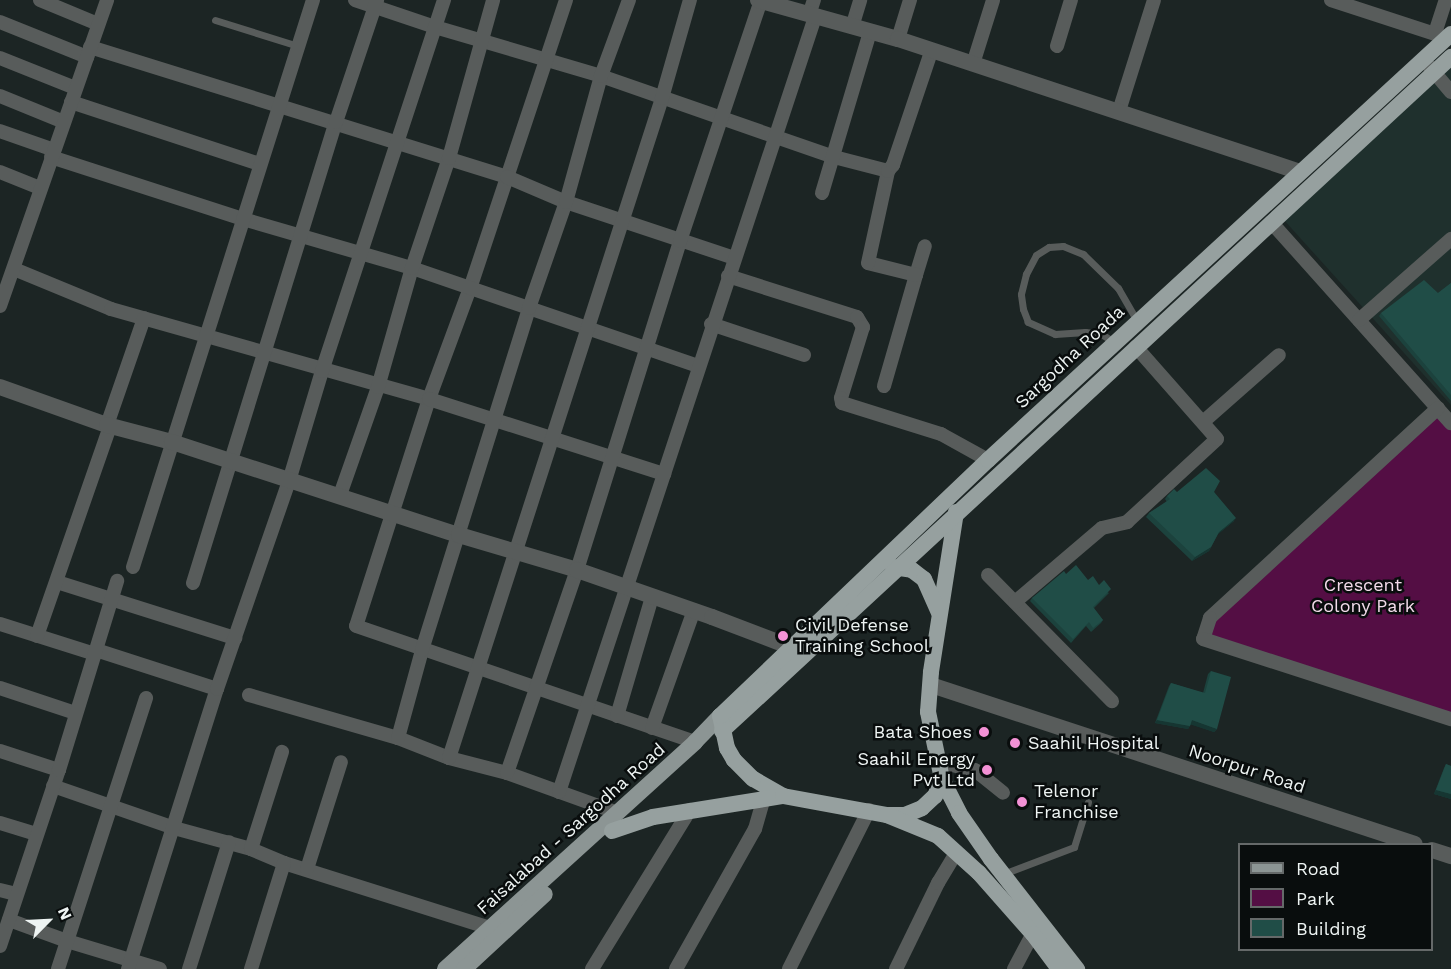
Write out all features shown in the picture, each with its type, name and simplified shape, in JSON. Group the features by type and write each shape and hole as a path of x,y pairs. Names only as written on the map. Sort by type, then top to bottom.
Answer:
{"highway":[{"name":"Sargodha Roada","path":"721,723 900,567 956,512 1271,222 1429,66 1444,35"},
{"name":"Sargodha Roada","path":"721,723 791,647 1114,342 1300,172 1429,66 1451,57"},
{"path":"956,512 939,612 928,712 941,770 959,813 991,859 1077,969"},
{"path":"876,567 900,567 912,570 924,579 939,612"},
{"path":"721,723 734,760 753,779 783,796"},
{"path":"612,831 653,817 783,796 905,815 922,808 935,796 941,770"},
{"path":"887,814 938,836 979,873 1033,934 1059,969"}],"main road":[{"name":"Faisalabad - Sargodha Road","path":"445,969 695,742 721,723"},
{"name":"Faisalabad - Sargodha Road","path":"465,969 612,831 721,723"}],"street":[{"path":"40,0 98,24"},
{"path":"0,306 107,0"},
{"path":"133,567 313,0"},
{"path":"355,0 376,3 435,27 601,76 777,135 834,157 888,171"},
{"path":"129,964 217,689 289,481 322,371 444,0"},
{"path":"340,495 378,387 412,268 449,158 493,0"},
{"path":"566,0 470,288 429,399 356,626 695,742"},
{"path":"398,738 422,650 529,308 566,202 601,76 629,0"},
{"path":"449,758 662,98 690,0"},
{"path":"507,773 577,570 680,241 759,0 813,10 852,27 898,39 931,52 1119,111 1300,172"},
{"path":"852,27 860,0"},
{"path":"898,39 910,0"},
{"path":"973,64 993,0"},
{"path":"1057,46 1071,0"},
{"path":"1119,111 1154,0"},
{"path":"1331,0 1444,35 1446,0"},
{"path":"193,583 336,122 376,3"},
{"path":"559,792 628,590 711,324 777,135 813,10"},
{"path":"0,22 89,52 279,104 449,158 507,177 566,202 734,258"},
{"path":"822,193 870,32"},
{"path":"916,275 868,263 888,171 893,165 931,52"},
{"path":"0,58 73,95 260,164"},
{"path":"1429,66 1451,92"},
{"path":"0,96 64,122"},
{"path":"0,131 53,153 243,219 412,268 647,346 698,366"},
{"path":"0,172 40,188"},
{"path":"1271,222 1451,423"},
{"path":"1359,320 1451,239"},
{"path":"884,386 925,246"},
{"path":"14,269 111,309 265,352 378,387 429,399 664,474"},
{"path":"728,276 857,317 863,327 841,398 842,403 941,434 988,460"},
{"path":"37,636 144,318"},
{"path":"711,324 804,355"},
{"path":"1015,602 1102,528 1126,522 1215,441 1216,436 1142,342"},
{"path":"1203,422 1279,355"},
{"path":"0,387 108,425 172,442 459,535 577,570 628,590 694,610 791,647"},
{"path":"1438,408 1209,618 1203,639 1451,719"},
{"path":"988,575 1113,702"},
{"path":"0,946 35,834 59,770 117,581"},
{"path":"57,582 235,638"},
{"path":"617,716 652,597"},
{"path":"652,728 694,610"},
{"path":"1,626 217,689"},
{"name":"Noorpur Road","path":"931,686 1412,843"},
{"path":"0,688 75,713"},
{"path":"249,696 398,738 449,758 507,773 618,813"},
{"path":"58,969 146,698"},
{"path":"0,750 59,770"},
{"path":"251,849 282,752"},
{"path":"307,869 341,762"},
{"path":"941,770 975,770 1003,793"},
{"path":"53,786 174,828 229,842 284,863 490,928"},
{"path":"676,969 755,829 764,798"},
{"path":"592,969 690,810"},
{"path":"789,969 869,810"},
{"path":"0,823 35,834"},
{"path":"189,969 229,842"},
{"path":"1433,851 1451,856"},
{"path":"896,969 938,883 956,853"},
{"path":"252,969 284,863"},
{"path":"0,890 16,894"},
{"path":"9,920 129,964 160,969"},
{"path":"1014,969 1033,934"}],"lane":[{"path":"215,20 298,46"},
{"path":"1114,342 1101,334 1085,332 1055,334 1028,322 1023,309 1022,294 1026,274 1036,255 1049,247 1063,246 1083,254 1118,288 1137,321 1142,342"},
{"path":"1004,874 1074,847 1088,802"}],"shaded area":[{"path":"1451,65 1451,405 1283,219"}],"green space":[{"name":"Crescent Colony Park","path":"1438,408 1451,423 1451,718 1203,639 1210,618"}],"building":[{"path":"1424,280 1438,293 1451,283 1451,395 1381,313"},
{"path":"1206,468 1220,481 1214,492 1236,518 1219,532 1211,547 1195,557 1149,513 1170,499 1167,496 1174,489 1177,492"},
{"path":"1076,565 1088,580 1093,576 1099,585 1104,580 1111,589 1093,607 1103,620 1093,628 1089,622 1073,639 1032,598 1064,571 1066,574"},
{"path":"1211,671 1231,677 1217,729 1192,720 1190,726 1157,720 1171,683 1205,693"},
{"path":"1446,764 1451,766 1451,794 1436,790"}],"place":[{"name":"Civil Defense Training School","path":"783,636"},
{"name":"Bata Shoes","path":"984,732"},
{"name":"Saahil Hospital","path":"1015,743"},
{"name":"Saahil Energy Pvt Ltd","path":"987,770"},
{"name":"Telenor Franchise","path":"1022,802"}]}
